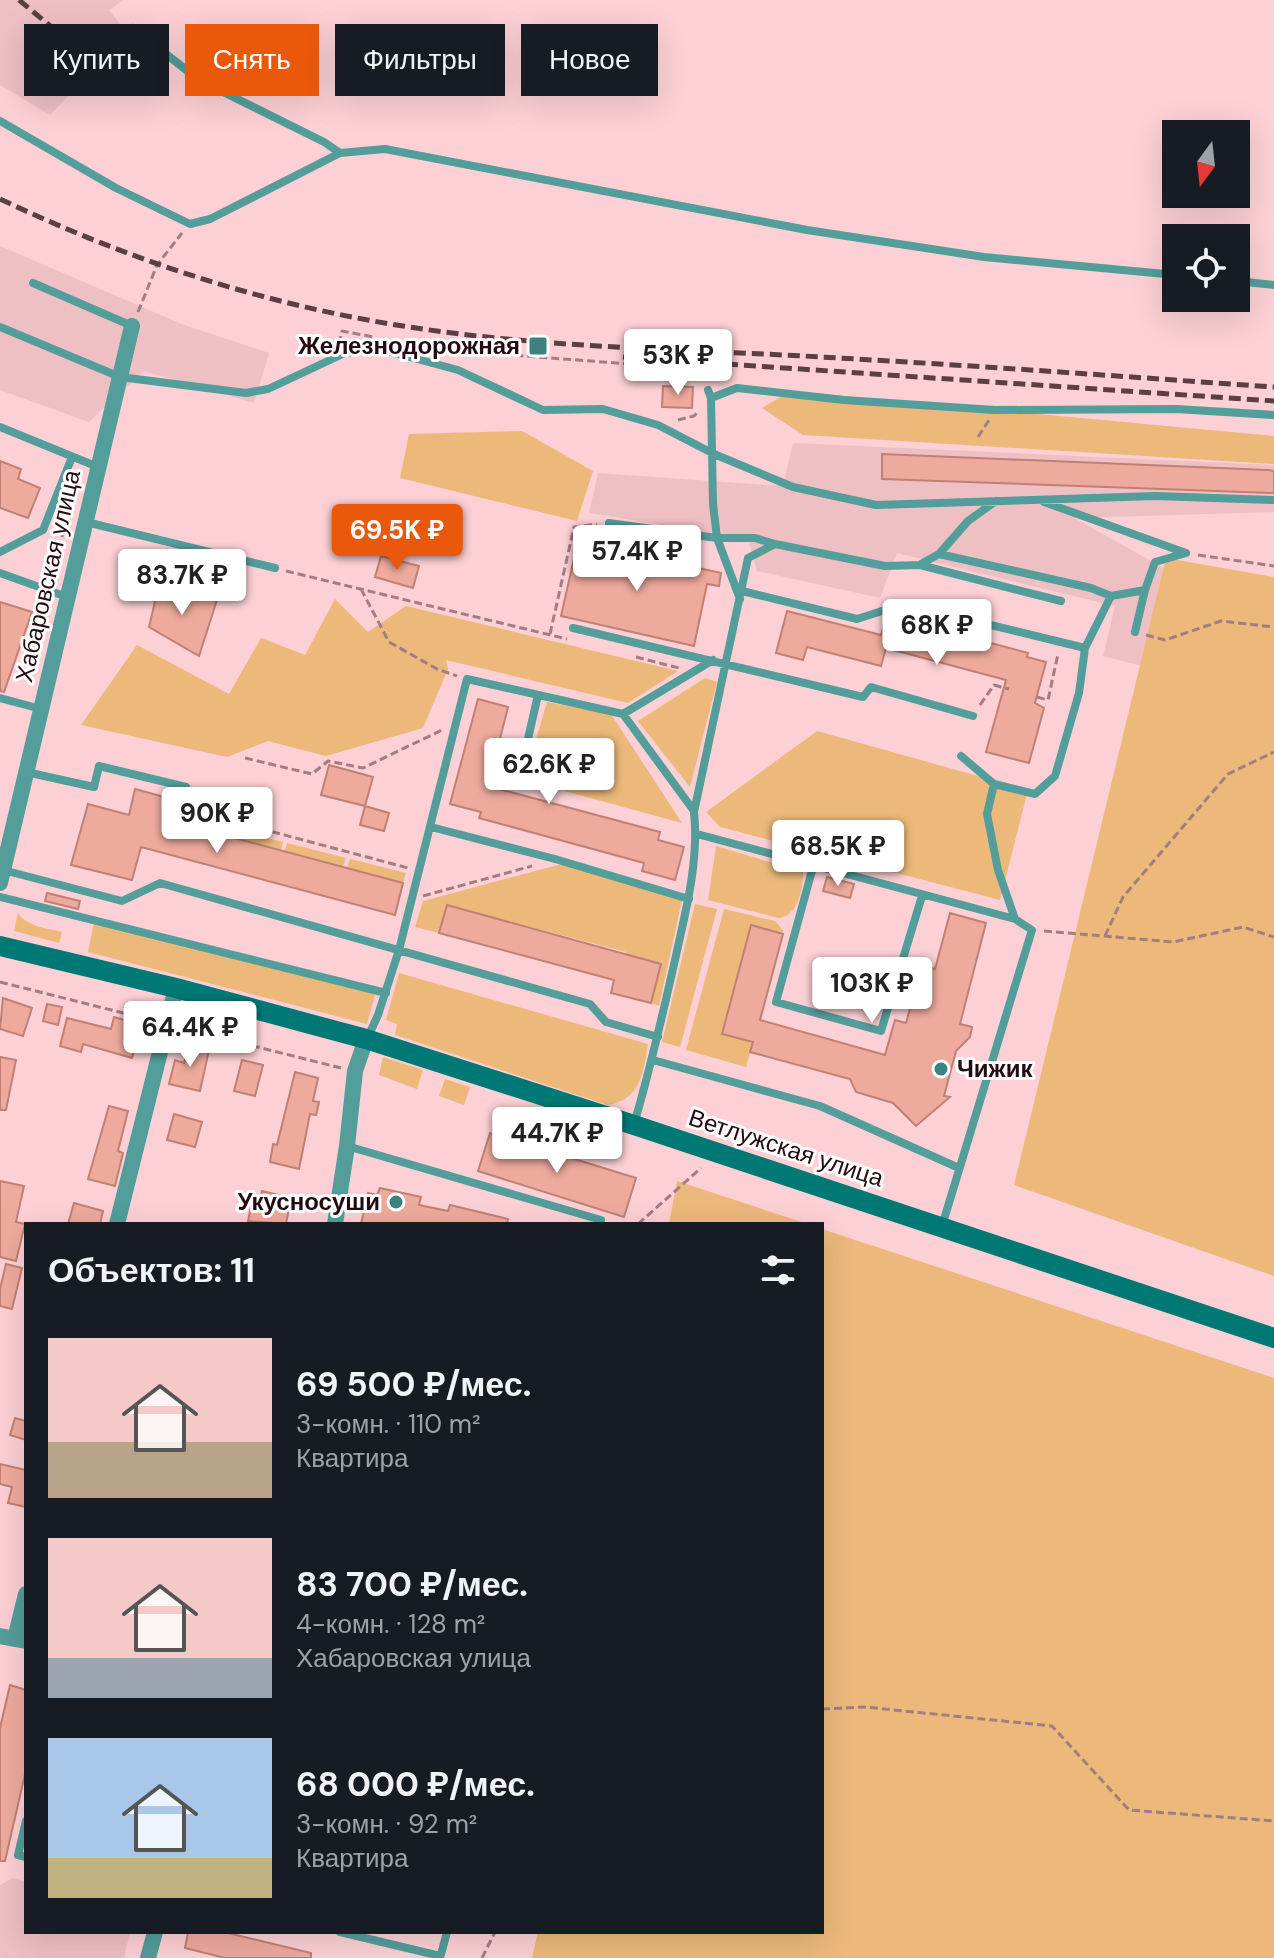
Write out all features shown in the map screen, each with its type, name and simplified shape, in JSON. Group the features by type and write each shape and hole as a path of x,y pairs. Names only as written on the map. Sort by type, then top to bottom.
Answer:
{"main road":[{"name":"Ветлужская улица","path":"0,946 176,988 366,1039 1274,1338"}],"street":[{"name":"Хабаровская улица","path":"2,876 4,844 26,772 132,326"},
{"path":"118,1222 176,988"},
{"path":"335,1222 355,1071 366,1039"},
{"path":"14,1639 24,1602"},
{"path":"148,1958 154,1934"}],"lane":[{"path":"169,56 199,80 324,142 340,153"},
{"path":"0,121 116,188 190,224 210,219 340,153 385,149 821,233 984,257 1162,274"},
{"path":"1250,282 1274,285"},
{"path":"33,283 132,326"},
{"path":"0,327 120,377 246,393 268,389 345,353 380,349 458,370 543,410 603,409 658,425 714,454 793,487 876,505 1155,496 1274,500"},
{"path":"741,596 717,538 709,394 737,388 844,400 995,410 1176,409 1274,415"},
{"path":"0,427 99,468"},
{"path":"0,552 43,530 72,457"},
{"path":"1037,499 1186,553"},
{"path":"920,565 939,554 968,521 997,501"},
{"path":"86,522 275,568"},
{"path":"609,523 717,538 755,538 885,566 920,565 1061,601"},
{"path":"634,1125 653,1060 689,899 697,834 694,812 748,558 775,544"},
{"path":"1135,632 1155,562 1186,553"},
{"path":"939,554 1091,588 1111,596 1145,590"},
{"path":"0,573 68,597"},
{"path":"741,596 857,619 904,604 1085,648"},
{"path":"961,756 994,784 1035,794 1055,776 1079,693 1085,648 1111,596"},
{"path":"573,628 863,697 871,687 973,716"},
{"path":"623,714 713,660"},
{"path":"366,1039 386,993 399,950 467,679 623,714 694,812"},
{"path":"519,778 538,695"},
{"path":"0,698 41,709"},
{"path":"26,772 94,787 99,766 186,787 181,808"},
{"path":"994,784 987,814 998,870 1015,919"},
{"path":"431,827 555,859 689,899"},
{"path":"697,834 1015,919 1032,930 942,1227"},
{"path":"813,867 776,1002 881,1031 922,896"},
{"path":"2,876 122,901 160,883 590,1004 606,1022 658,1037"},
{"path":"0,897 386,993"},
{"path":"653,1060 820,1106 959,1168"},
{"path":"347,1146 600,1222"},
{"path":"24,1830 18,1855 24,1856"},
{"path":"348,1934 440,1957 446,1934"}],"path":[{"path":"132,326 157,265 190,224"},
{"path":"341,337 342,331 383,339"},
{"path":"396,341 511,355 709,370 708,375"},
{"path":"683,373 683,387"},
{"path":"658,425 694,416 709,394"},
{"path":"978,437 995,410"},
{"path":"550,635 574,527 609,523"},
{"path":"62,537 64,528"},
{"path":"1186,553 1274,566"},
{"path":"275,568 580,643"},
{"path":"361,589 389,642 437,669 467,679"},
{"path":"1135,632 1165,640 1221,621 1274,627"},
{"path":"1037,697 1048,700 1061,642"},
{"path":"624,654 684,669"},
{"path":"973,716 994,685 1009,689"},
{"path":"245,758 312,774 328,761 363,768 457,722"},
{"path":"1105,936 1123,897 1228,774 1274,752"},
{"path":"181,808 419,871"},
{"path":"412,899 555,859"},
{"path":"1032,930 1173,942 1243,927 1274,937"},
{"path":"640,1222 701,1168"},
{"path":"824,1709 865,1707 1052,1726 1129,1810 1274,1821"},
{"path":"482,1958 494,1934"}],"shaded area":[{"path":"0,0 124,0 109,10 120,24 24,24 24,96 68,96 50,115 0,85"},
{"path":"0,246 184,325 269,353 254,403 144,371 89,422 0,390"},
{"path":"791,391 1274,436 1274,464 803,435 762,408"},
{"path":"522,431 593,471 577,521 400,478 409,434"},
{"path":"793,443 1274,465 1274,512 1074,518 1180,577 1158,670 1103,656 1115,606 897,553 880,598 757,571 748,539 589,513 598,473 783,486"},
{"path":"1166,558 1274,577 1274,1276 1014,1185"},
{"path":"335,599 368,632 406,606 678,671 628,703 446,660 448,669 423,728 326,756 268,741 227,757 81,725 137,645 229,694 261,638 305,655"},
{"path":"705,678 717,682 690,787 638,721"},
{"path":"547,702 611,714 682,823 524,780"},
{"path":"817,731 1028,790 1000,900 720,827 706,812"},
{"path":"221,827 283,842 281,850 220,834"},
{"path":"287,843 346,858 343,867 285,851"},
{"path":"716,846 803,872 801,893 790,913 779,918 708,900"},
{"path":"350,859 406,873 403,883 347,868"},
{"path":"562,864 682,900 659,1006 651,1003 661,964 626,952 447,905 439,933 415,927 423,901"},
{"path":"695,904 717,909 680,1047 662,1042"},
{"path":"724,909 775,921 783,930 783,934 752,926 753,1042 746,1067 686,1050"},
{"path":"18,913 32,924 62,932 59,943 14,931"},
{"path":"94,923 375,994 367,1024 88,952"},
{"path":"399,973 648,1044 638,1083 627,1097 608,1105 395,1035 397,1024 386,1020"},
{"path":"383,1057 423,1070 417,1089 379,1075"},
{"path":"445,1079 470,1087 464,1105 439,1096"},
{"path":"677,1181 802,1222 669,1222"},
{"path":"824,1230 1274,1378 1274,1958 532,1958 538,1934 824,1934"},
{"path":"13,1878 24,1881 24,1934 130,1934 124,1958 0,1958 0,1885"}],"building":[{"path":"663,386 693,387 692,408 662,407"},
{"path":"882,454 1268,470 1274,471 1274,493 882,479"},
{"path":"0,461 21,469 18,479 40,488 28,518 0,508"},
{"path":"578,541 721,573 719,586 707,584 694,646 561,616"},
{"path":"381,556 419,566 413,588 375,577"},
{"path":"159,584 217,600 199,656 149,627"},
{"path":"0,602 32,612 4,692 0,691"},
{"path":"787,611 881,635 886,617 890,616 1028,653 1027,657 1046,662 1035,703 1044,708 1029,763 986,752 1006,680 886,648 881,666 807,647 803,660 776,653"},
{"path":"478,699 508,707 488,786 660,832 658,840 684,847 675,880 642,871 644,863 479,818 481,812 450,804"},
{"path":"329,765 373,777 365,806 321,795"},
{"path":"135,789 168,798 163,819 403,883 395,915 141,847 132,880 71,865 88,804 129,815"},
{"path":"365,806 389,813 384,831 360,825"},
{"path":"827,877 854,884 850,898 823,891"},
{"path":"47,893 80,901 78,909 45,901"},
{"path":"447,905 661,964 651,1003 611,993 614,980 439,933"},
{"path":"950,913 986,923 960,1024 972,1027 970,1037 956,1051 944,1096 950,1097 916,1126 893,1103 856,1092 850,1079 750,1052 753,1042 722,1034 751,925 783,934 760,1020 885,1055 895,1020 906,1023 922,966 935,969"},
{"path":"3,998 32,1008 23,1036 0,1029"},
{"path":"47,1004 62,1007 58,1025 43,1021"},
{"path":"114,1017 141,1025 132,1058 83,1044 81,1052 60,1046 67,1018 111,1029"},
{"path":"189,1045 209,1050 200,1091 169,1084 175,1060 184,1063"},
{"path":"0,1057 16,1060 6,1110 0,1110"},
{"path":"242,1060 263,1065 255,1096 234,1091"},
{"path":"295,1072 318,1078 313,1101 319,1102 316,1115 310,1114 299,1169 270,1162"},
{"path":"109,1106 128,1111 118,1151 123,1153 115,1186 88,1179"},
{"path":"174,1114 202,1122 195,1147 167,1140"},
{"path":"490,1133 636,1178 624,1217 478,1171"},
{"path":"0,1181 24,1186 16,1222 24,1224 24,1228 16,1261 0,1257"},
{"path":"380,1188 421,1197 419,1205 448,1211 450,1205 508,1219 507,1222 361,1222 368,1193 377,1195"},
{"path":"262,1191 291,1198 286,1222 248,1221 251,1206 258,1208"},
{"path":"74,1203 103,1211 100,1222 69,1222"},
{"path":"6,1264 22,1268 12,1309 0,1306 0,1289"},
{"path":"15,1418 24,1420 24,1439 10,1435"},
{"path":"0,1464 24,1470 24,1507 8,1503 12,1487 0,1484"},
{"path":"10,1685 24,1689 24,1779 5,1861 0,1861 0,1728"},
{"path":"188,1934 232,1934 311,1953 311,1958 225,1958 185,1948"}],"railway":[{"path":"19,0 48,24"},
{"path":"0,199 98,241 197,277 350,317 457,334 566,344 893,361 1274,387"},
{"path":"623,357 682,361"},
{"path":"726,364 1274,401"}],"place":[{"name":"Железнодорожная","path":"538,346"},
{"name":"Чижик","path":"941,1069"},
{"name":"Укусносуши","path":"396,1202"}]}
